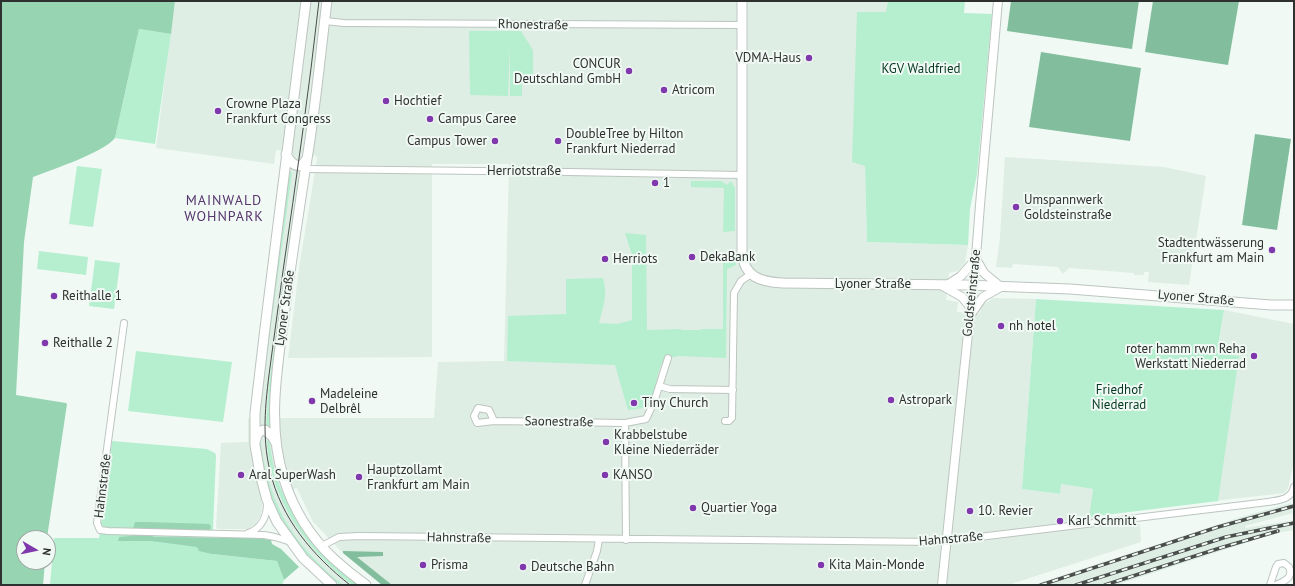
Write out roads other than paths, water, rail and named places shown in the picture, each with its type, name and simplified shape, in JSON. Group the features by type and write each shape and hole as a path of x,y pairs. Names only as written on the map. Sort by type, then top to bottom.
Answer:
{"main road":[{"name":"Lyoner Straße","path":"306,1 255,413 255,445 260,474 267,500 275,518 309,565 332,585"},
{"name":"Lyoner Straße","path":"327,1 306,169 293,249 277,372 274,416 277,446 283,478 294,506 307,528 322,546 334,559 366,585"},
{"path":"742,1 743,261 745,267 751,274"},
{"path":"286,154 290,162 298,166 302,165 307,159"},
{"name":"Lyoner Straße","path":"751,274 762,280 776,282 1070,289 1271,305 1294,305"},
{"name":"Lyoner Straße","path":"1271,305 1294,310"},
{"path":"255,445 258,434 261,430 265,430 272,436 277,446"}],"street":[{"name":"Goldsteinstraße","path":"942,585 970,312 974,286 998,1"},
{"name":"Rhonestraße","path":"325,21 344,23 742,25"},
{"name":"Herriotstraße","path":"306,169 742,175"},
{"path":"976,258 984,273 1002,287 982,297 970,312 962,297 944,285 964,273 976,258"},
{"path":"725,421 729,421 732,418 734,293 741,281 751,274"},
{"name":"Hahnstraße","path":"124,323 97,523 100,530 268,535 291,542"},
{"name":"Saonestraße","path":"494,421 625,423 646,419 654,402 668,358"},
{"path":"658,386 670,390 732,390"},
{"path":"625,423 626,540"},
{"name":"Hahnstraße","path":"322,546 335,538 341,537 938,542 1268,502 1286,498 1293,492 1294,487"},
{"path":"244,534 253,531 262,523 266,513 267,500"},
{"path":"585,585 597,551 599,539"},
{"path":"1270,585 1276,567 1278,564 1284,563 1289,567 1290,574 1287,580 1276,585"}],"tram line":[{"path":"319,1 307,102 267,388 265,429 267,457 270,471 275,488 290,520 311,548 350,585"}],"railway":[{"path":"1041,585 1218,527 1294,506"},
{"path":"1076,585 1226,537 1294,523"},
{"path":"1105,585 1278,531"}],"place":[{"name":"VDMA-Haus","path":"809,58"},
{"name":"CONCUR Deutschland GmbH","path":"629,71"},
{"name":"Atricom","path":"664,90"},
{"name":"Hochtief","path":"386,101"},
{"name":"Crowne Plaza Frankfurt Congress","path":"218,111"},
{"name":"Campus Caree","path":"430,119"},
{"name":"Campus Tower","path":"495,141"},
{"name":"DoubleTree by Hilton Frankfurt Niederrad","path":"558,141"},
{"name":"1","path":"655,183"},
{"name":"Umspannwerk Goldsteinstraße","path":"1016,207"},
{"name":"Stadtentwässerung Frankfurt am Main","path":"1272,250"},
{"name":"DekaBank","path":"692,257"},
{"name":"Herriots","path":"605,259"},
{"name":"Reithalle 1","path":"54,296"},
{"name":"nh hotel","path":"1001,326"},
{"name":"Reithalle 2","path":"45,343"},
{"name":"roter hamm rwn Reha Werkstatt Niederrad","path":"1254,356"},
{"name":"Astropark","path":"891,400"},
{"name":"Madeleine Delbrêl","path":"312,401"},
{"name":"Tiny Church","path":"634,403"},
{"name":"Krabbelstube Kleine Niederräder","path":"606,442"},
{"name":"Aral SuperWash","path":"241,475"},
{"name":"KANSO","path":"605,475"},
{"name":"Hauptzollamt Frankfurt am Main","path":"359,477"},
{"name":"Quartier Yoga","path":"693,508"},
{"name":"10. Revier","path":"970,511"},
{"name":"Karl Schmitt","path":"1060,521"},
{"name":"Prisma","path":"423,565"},
{"name":"Kita Main-Monde","path":"821,565"},
{"name":"Deutsche Bahn","path":"523,567"}],"district":[{"name":"MAINWALD WOHNPARK","path":"224,210"}],"park label":[{"name":"KGV Waldfried","path":"921,69"},
{"name":"Friedhof Niederrad","path":"1119,398"}]}
